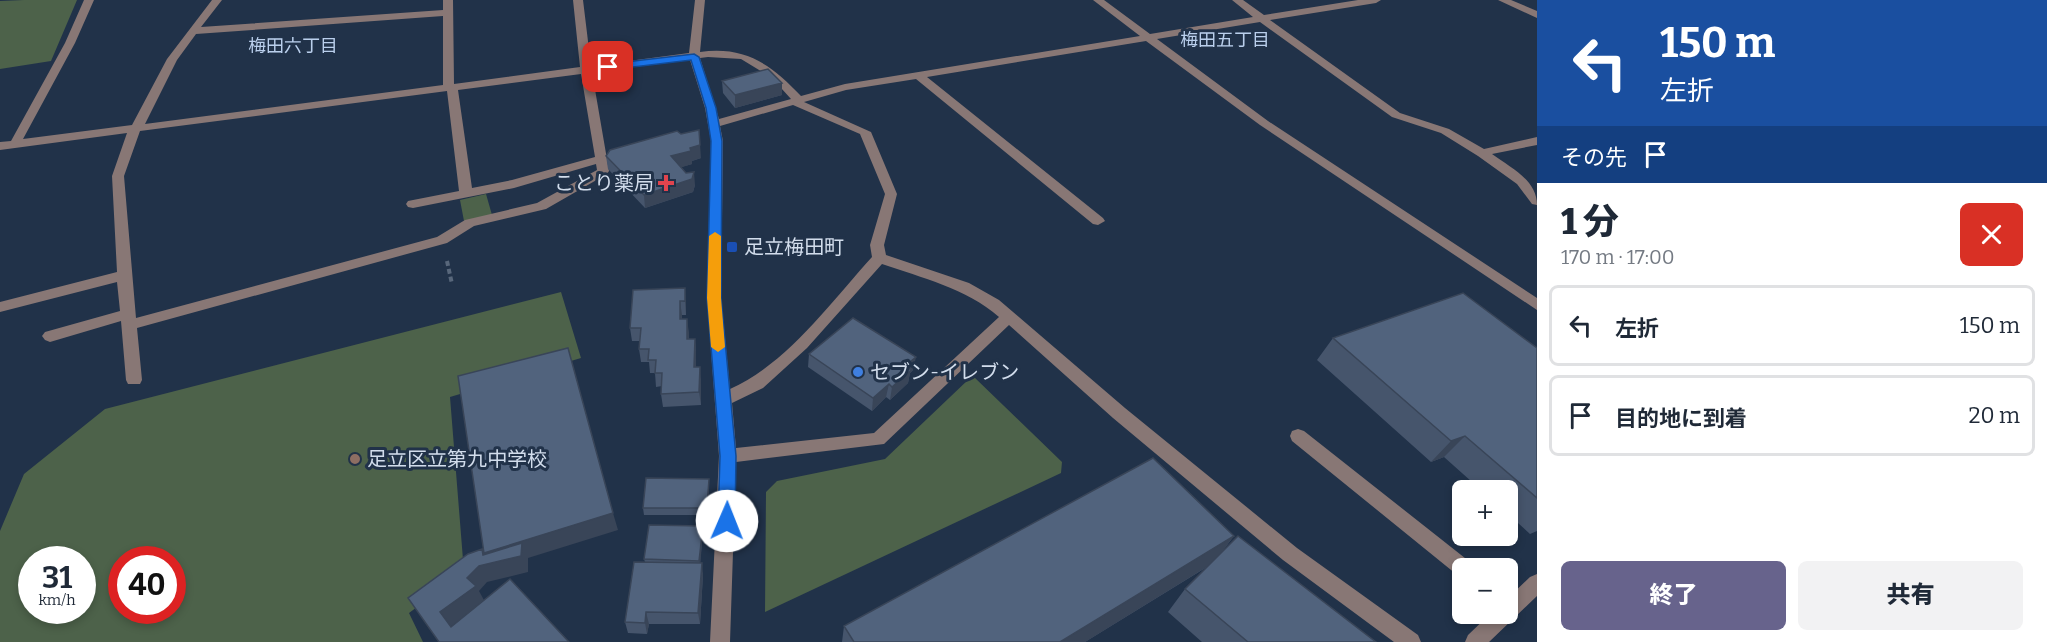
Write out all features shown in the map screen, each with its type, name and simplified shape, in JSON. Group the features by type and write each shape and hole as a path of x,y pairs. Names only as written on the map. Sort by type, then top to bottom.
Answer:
{"street":[{"path":"15,144 70,43 89,0"},
{"path":"134,380 123,275 118,176 131,136 172,59 217,0"},
{"path":"448,0 450,87 456,132 462,149 466,195"},
{"path":"50,336 128,320 442,240 470,223 541,206 603,171 586,70 578,0"},
{"path":"700,0 694,57 715,124 714,298 728,456 720,642"},
{"path":"1098,0 1264,123 1535,302"},
{"path":"1237,0 1396,116 1416,120 1445,131 1482,153 1521,181 1537,201"},
{"path":"715,124 845,87 1376,0"},
{"path":"1503,0 1537,15"},
{"path":"192,31 448,13"},
{"path":"0,146 708,54 744,56 776,76 797,102 865,132 891,194 877,245 879,258"},
{"path":"919,76 1098,221"},
{"path":"1482,153 1537,141"},
{"path":"413,204 466,195 601,159"},
{"path":"879,258 964,287 994,304 1119,413 1290,554 1411,642"},
{"path":"723,400 757,384 802,344 879,258"},
{"path":"0,307 123,275"},
{"path":"728,456 878,439 1009,316"},
{"path":"1298,436 1452,559"},
{"path":"1518,600 1537,583"},
{"path":"1475,642 1493,624"}],"green space":[{"path":"77,0 51,61 0,69 0,1"},
{"path":"486,194 492,215 464,221 460,200"},
{"name":"足立区立第九中学校","path":"561,292 581,358 450,397 464,572 409,613 423,642 0,642 0,531 24,474 105,409"},
{"path":"974,377 1062,462 1061,473 765,612 766,492 777,481 885,459 970,378"}],"building":[{"path":"768,69 782,83 735,95 722,81"},
{"path":"699,130 700,145 690,148 691,151 671,156 686,173 694,172 692,179 644,195 606,156 610,150 677,131 681,134"},
{"path":"685,288 685,301 680,301 680,319 687,319 687,339 695,339 694,367 700,367 699,392 661,394 662,373 655,373 656,360 648,360 649,349 639,349 641,328 630,328 633,290"},
{"path":"1463,293 1537,348 1537,498 1465,436 1451,441 1333,338"},
{"path":"853,318 916,357 905,366 911,370 892,387 889,384 873,398 809,354"},
{"path":"568,348 613,513 484,553 458,376"},
{"path":"1153,458 1234,536 1060,642 854,642 844,626"},
{"path":"646,478 709,479 707,508 643,508"},
{"path":"649,525 703,526 699,561 644,559"},
{"path":"1238,536 1376,642 1248,642 1185,589"},
{"path":"522,543 521,556 479,566 467,578 476,586 440,612 451,627 510,579 569,642 439,642 408,598 468,554 482,549 483,555"},
{"path":"634,562 702,563 698,613 646,612 645,623 625,622"}],"slow traffic":[{"path":"715,236 714,298 718,347"}],"place":[{"name":"ことり薬局","path":"666,183"},
{"name":"足立梅田町","path":"732,247"},
{"name":"セブン-イレブン","path":"858,372"},
{"name":"足立区立第九中学校","path":"355,459"}],"district":[{"name":"梅田五丁目","path":"1225,40"},
{"name":"梅田六丁目","path":"293,46"}],"route":[{"path":"608,67 694,57 711,108 717,141 714,298 728,456 727,521"}]}
